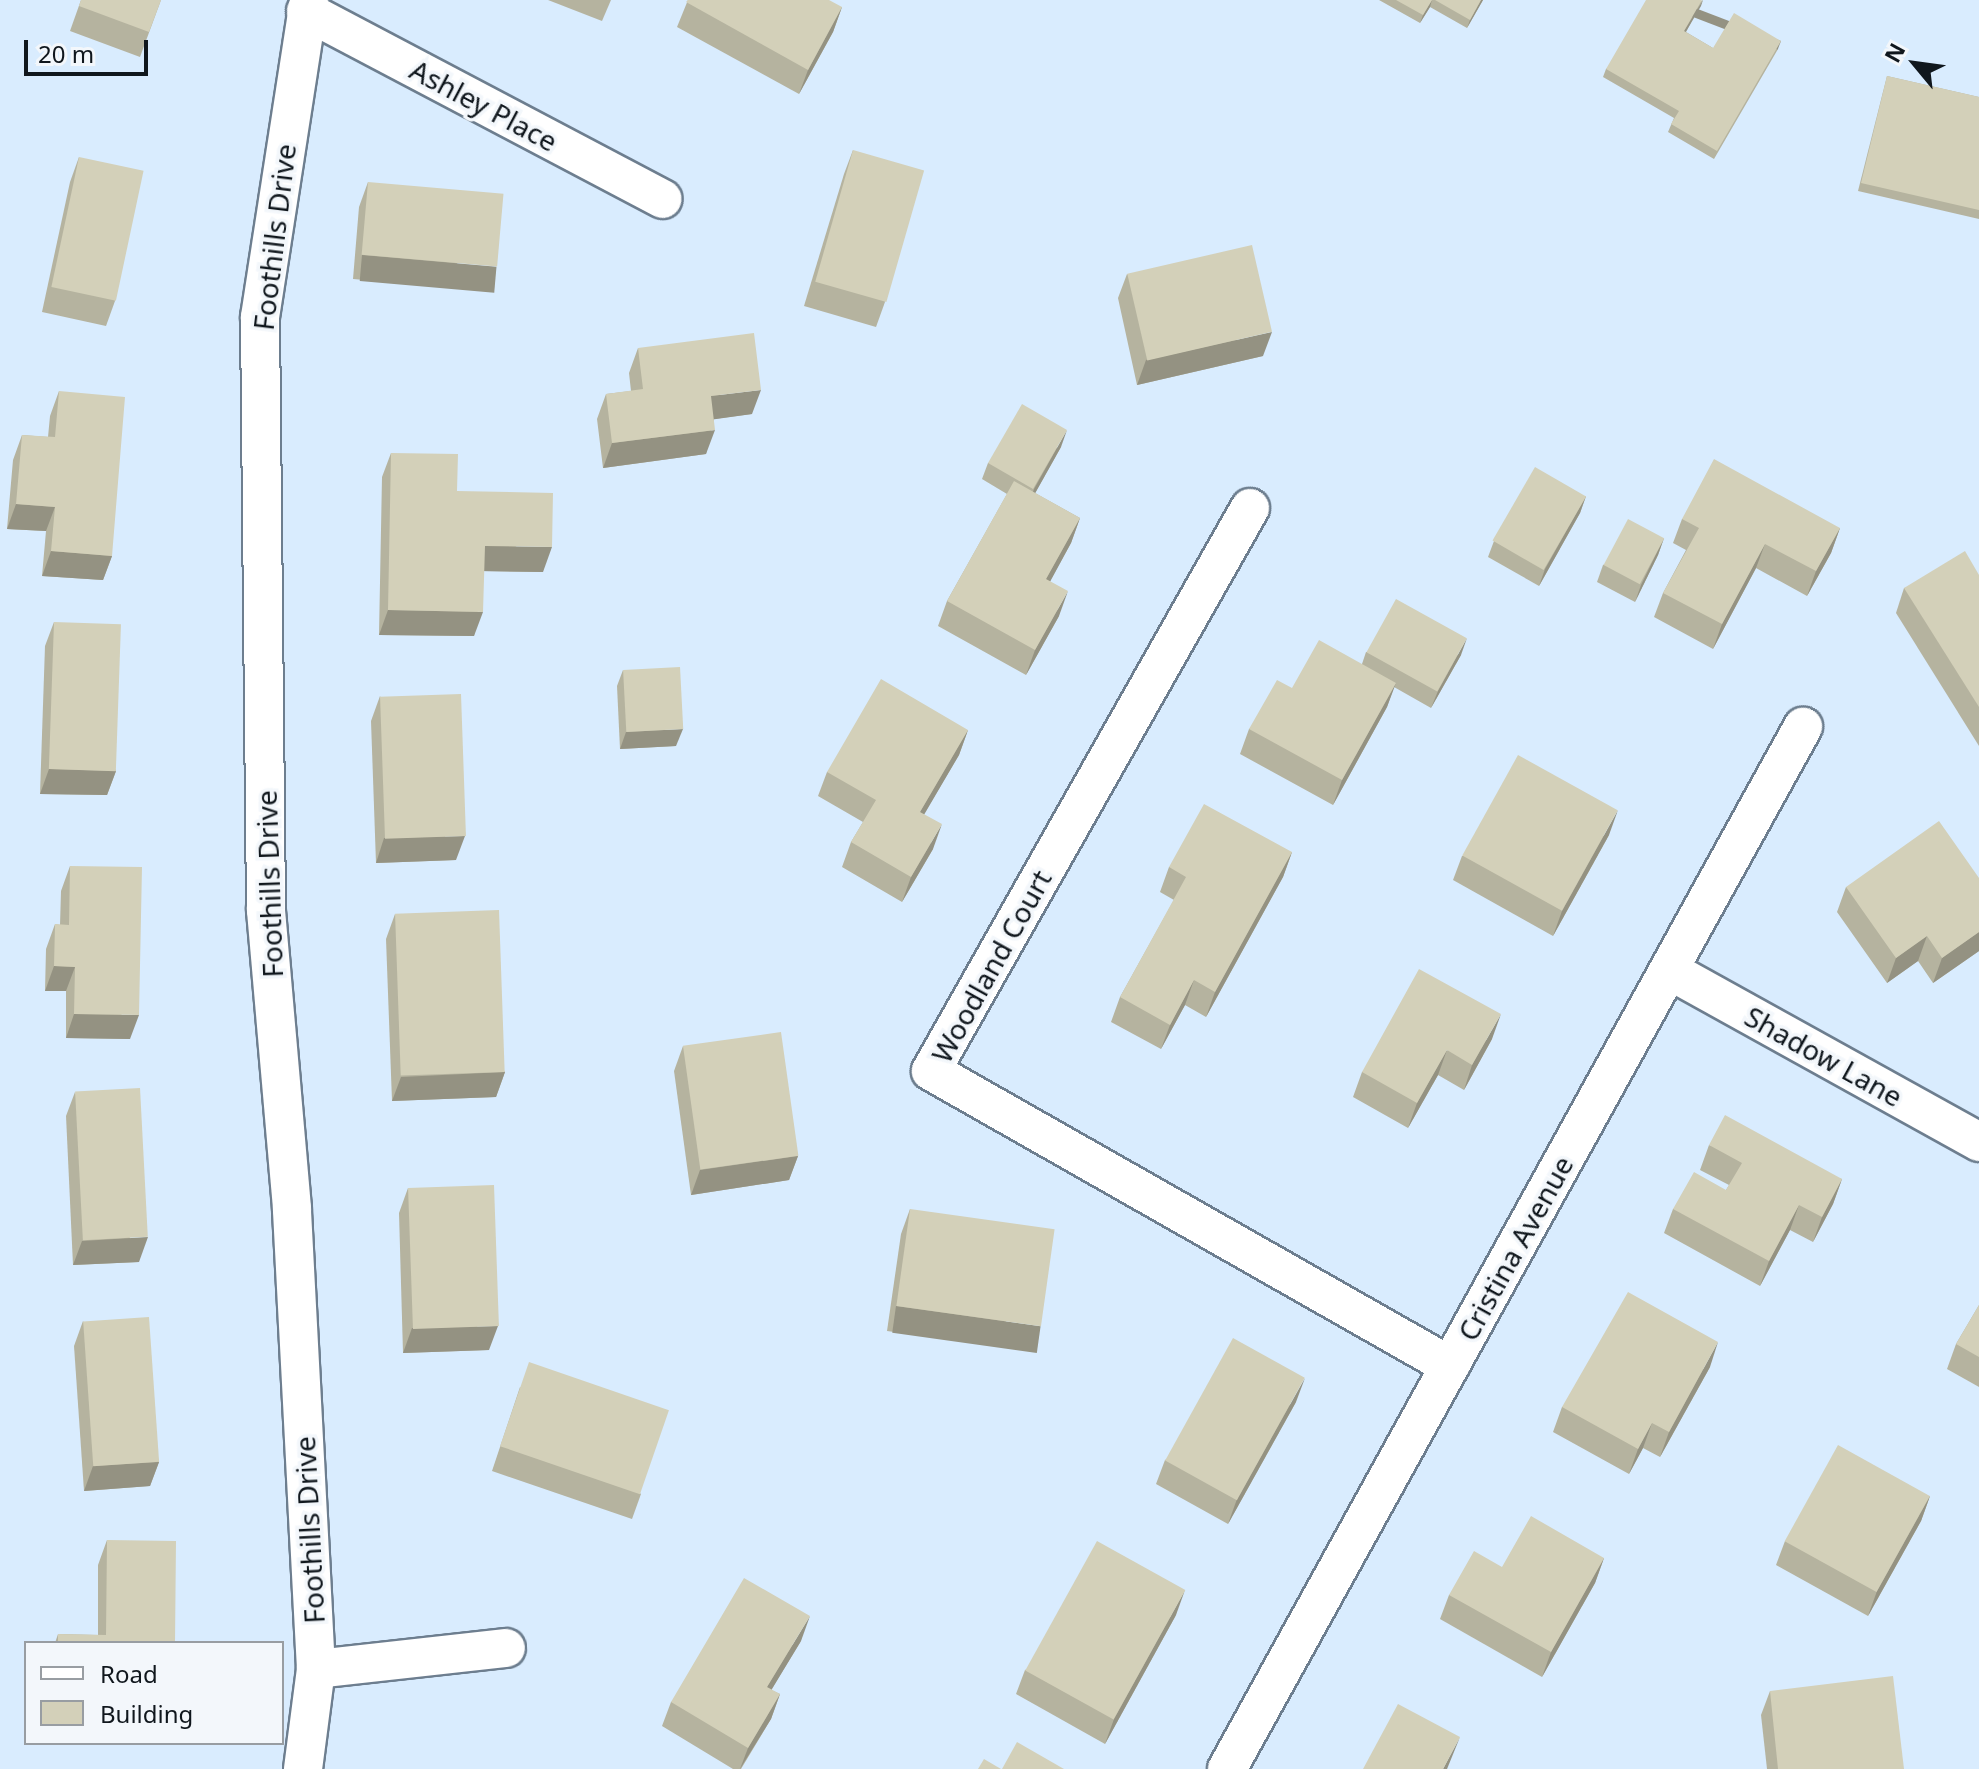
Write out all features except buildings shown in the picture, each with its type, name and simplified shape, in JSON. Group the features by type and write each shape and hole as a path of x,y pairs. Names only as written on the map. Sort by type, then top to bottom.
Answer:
{"street":[{"name":"Ashley Place","path":"308,6 662,199"},
{"name":"Foothills Drive","path":"303,1769 316,1669 292,1208 266,910 260,317 308,6"},
{"name":"Woodland Court","path":"1250,508 931,1071 1450,1366"},
{"name":"Cristina Avenue","path":"1227,1769 1803,727"},
{"name":"Shadow Lane","path":"1669,970 1979,1142"},
{"path":"316,1669 506,1648"}]}
